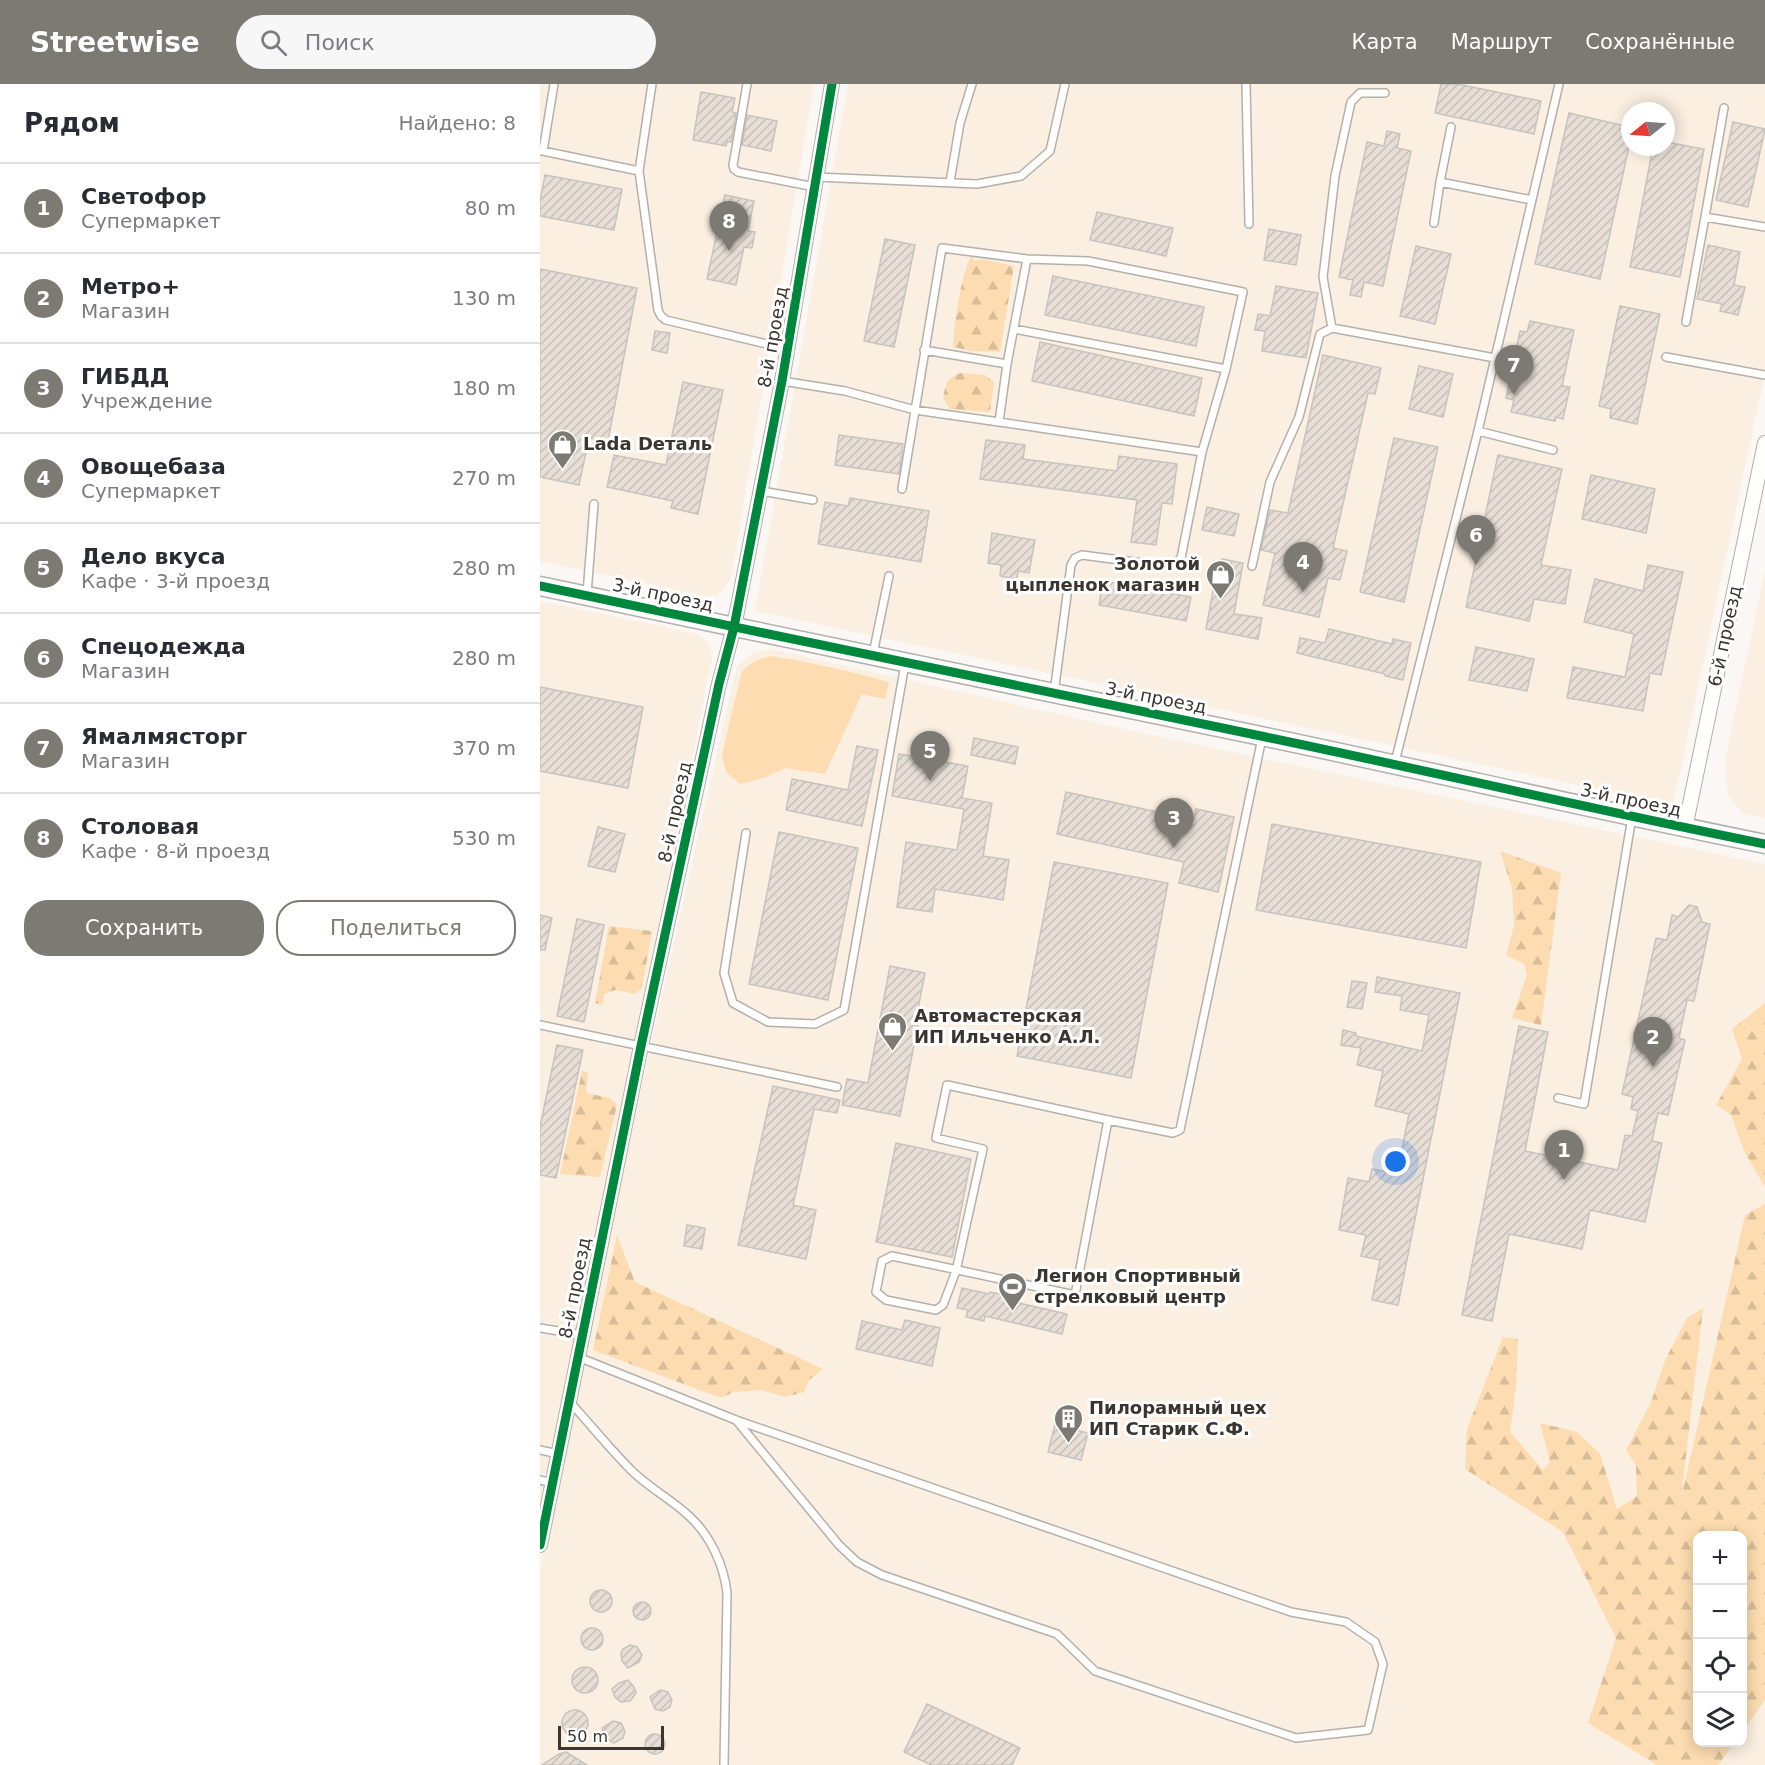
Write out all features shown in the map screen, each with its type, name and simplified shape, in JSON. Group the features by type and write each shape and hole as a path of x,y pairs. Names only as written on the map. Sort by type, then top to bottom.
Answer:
{"street":[{"name":"8-й проезд","path":"540,1545 546,1481 558,1454 641,1046 719,684 734,627 788,349 832,84"},
{"name":"6-й проезд","path":"1685,828 1765,443"},
{"name":"3-й проезд","path":"540,586 905,664 1262,736 1765,844"}],"lane":[{"path":"554,84 541,151 639,171"},
{"path":"652,84 639,171 658,310 661,316 666,321 788,349"},
{"path":"747,84 733,165 738,172 816,182 977,184 1021,176 1050,151 1065,84"},
{"path":"950,183 960,123 972,84"},
{"path":"1246,84 1249,224"},
{"path":"1394,764 1478,431 1559,84"},
{"path":"1332,328 1323,277 1335,176 1351,102 1360,93 1385,93"},
{"path":"1686,322 1724,108"},
{"path":"1434,223 1451,127"},
{"path":"1440,182 1532,200"},
{"path":"1705,217 1765,227"},
{"path":"902,489 942,248 1027,259 1088,261 1243,292 1227,369 1202,452 1181,558 1174,564 1165,566 1082,555 1075,558 1071,565 1054,694"},
{"path":"999,422 1007,364 1027,259"},
{"path":"1252,566 1270,482 1299,417 1320,334 1332,328 1495,358"},
{"path":"1014,329 1227,369"},
{"path":"924,350 1007,364"},
{"path":"1666,357 1765,375"},
{"path":"782,381 845,391 915,410 1202,452"},
{"path":"1478,431 1553,450"},
{"path":"761,491 813,500"},
{"path":"587,596 594,504"},
{"path":"872,657 889,576"},
{"path":"746,832 724,973 733,1003 768,1022 815,1024 844,1010 905,664"},
{"path":"1108,1120 1075,1295 956,1271 892,1256 882,1261 876,1292 886,1300 936,1310 944,1305 956,1271 982,1149 936,1138 947,1085 1108,1120 1173,1132 1180,1130 1262,736"},
{"path":"1558,1098 1584,1104 1632,817"},
{"path":"540,1025 837,1087"},
{"path":"540,1328 582,1335"},
{"path":"578,1357 736,1420 1291,1612 1346,1622 1375,1642 1383,1664 1368,1730 1296,1737 1095,1671 1057,1634 882,1575 857,1562 839,1545 736,1420"},
{"path":"569,1401 631,1470 689,1516 708,1539 726,1577 724,1765"},
{"path":"540,1450 558,1454"}],"shaded area":[{"path":"540,84 814,84 731,579 717,596 705,596 540,561"},
{"path":"848,84 1765,84 1765,373 1673,805 755,611"},
{"path":"1765,570 1765,818 1742,813 1728,795 1725,770 1726,755"},
{"path":"540,601 698,634 708,642 712,657 540,1523"},
{"path":"770,649 1152,735 1765,864 1765,1765 540,1765 540,1568 604,1253 739,664 754,653"}],"green space":[{"path":"971,256 975,261 982,259 1014,266 1000,352 972,351 953,347 961,288"},
{"path":"961,373 985,375 994,382 990,412 950,409 943,398 945,389 950,379"},
{"path":"770,656 830,667 889,682 885,699 862,694 825,774 785,768 764,778 740,784 726,772 722,754 742,671 755,661"},
{"path":"1500,851 1561,873 1541,1025 1512,1018 1527,975 1524,964 1506,955 1514,925 1512,888"},
{"path":"609,926 652,931 642,988 635,994 615,990 604,994 603,1005 595,1003"},
{"path":"1765,1003 1765,1187 1745,1153 1731,1115 1716,1105 1742,1059 1732,1029"},
{"path":"582,1071 588,1072 586,1093 610,1098 617,1105 600,1177 560,1174"},
{"path":"1765,1204 1765,1700 1747,1725 1747,1531 1693,1531 1693,1747 1731,1747 1718,1765 1657,1765 1588,1723 1616,1638 1563,1532 1465,1469 1467,1429 1503,1337 1518,1339 1516,1386 1510,1432 1543,1470 1550,1462 1540,1423 1577,1432 1600,1454 1617,1509 1637,1496 1636,1465 1626,1450 1651,1402 1666,1358 1687,1318 1703,1308 1681,1499 1745,1215"},
{"path":"617,1235 635,1282 823,1369 808,1381 804,1392 785,1397 761,1390 734,1392 721,1398 593,1350"}],"building":[{"path":"1441,84 1457,84 1541,101 1534,134 1435,113"},
{"path":"701,92 735,98 732,112 736,113 731,142 727,142 726,146 693,140"},
{"path":"1569,113 1621,125 1621,156 1627,156 1600,279 1535,264"},
{"path":"747,115 777,121 771,151 742,145"},
{"path":"1733,122 1765,129 1748,207 1716,200"},
{"path":"1387,131 1400,134 1397,148 1411,151 1383,286 1364,282 1361,297 1350,295 1353,280 1339,277 1367,142 1384,146"},
{"path":"1675,144 1704,149 1680,277 1630,267 1651,156 1675,156"},
{"path":"545,175 622,189 614,230 540,216 540,201"},
{"path":"725,195 754,201 748,231 755,232 752,248 744,247 736,285 707,279"},
{"path":"1097,212 1173,228 1166,256 1090,240"},
{"path":"1269,229 1301,235 1296,265 1264,260"},
{"path":"885,239 915,245 894,347 864,341"},
{"path":"1708,245 1740,252 1734,285 1745,287 1738,315 1720,311 1722,304 1697,299"},
{"path":"1416,246 1451,254 1435,324 1400,316"},
{"path":"540,269 637,288 608,441 589,438 579,485 540,477"},
{"path":"1053,276 1204,307 1196,346 1045,315"},
{"path":"1276,286 1318,293 1306,358 1262,351 1265,331 1255,330 1258,314 1270,316"},
{"path":"1620,306 1660,314 1637,424 1610,418 1611,409 1599,406"},
{"path":"1530,321 1574,330 1562,386 1570,387 1563,419 1556,417 1555,421 1511,412 1514,400 1506,398 1520,331 1527,332"},
{"path":"655,331 670,333 667,353 652,350"},
{"path":"1040,342 1202,378 1194,416 1032,381"},
{"path":"1323,355 1381,368 1375,394 1368,393 1333,548 1347,551 1340,580 1328,578 1319,617 1263,605 1275,553 1261,550 1270,510 1288,513"},
{"path":"1419,366 1453,374 1443,417 1409,409"},
{"path":"683,382 723,390 698,514 671,508 673,501 607,487 614,455 666,465"},
{"path":"839,435 903,444 899,474 835,465"},
{"path":"1394,438 1438,447 1404,602 1360,592"},
{"path":"986,440 1025,445 1023,459 1117,471 1119,456 1177,464 1172,504 1162,503 1156,545 1131,542 1137,500 980,479"},
{"path":"1498,455 1562,469 1541,565 1571,570 1565,604 1534,599 1529,621 1466,607"},
{"path":"1591,475 1655,489 1646,533 1582,519"},
{"path":"850,498 929,511 921,562 818,544 825,502 848,506"},
{"path":"1207,507 1239,514 1234,536 1202,530"},
{"path":"992,533 1035,540 1029,573 1018,571 1017,579 1000,576 1001,565 988,563"},
{"name":"Золотой цыпленок магазин","path":"1222,559 1243,563 1234,614 1262,618 1258,639 1206,629 1214,585 1217,585"},
{"path":"1648,565 1683,572 1661,675 1650,673 1643,711 1567,698 1573,667 1625,677 1634,634 1584,622 1595,579 1643,591"},
{"path":"1103,581 1191,597 1186,621 1099,605"},
{"path":"1329,629 1392,644 1393,639 1411,643 1403,680 1297,653 1300,638 1325,643"},
{"path":"1476,647 1534,659 1527,691 1469,680"},
{"path":"540,687 643,707 628,788 540,771"},
{"path":"974,738 1018,747 1015,764 971,755"},
{"path":"857,746 878,750 862,826 786,810 792,779 848,790"},
{"path":"899,754 968,766 962,798 992,803 983,856 1009,860 1003,900 935,889 932,912 897,907 906,842 957,850 964,809 892,796"},
{"path":"1066,792 1194,820 1196,809 1234,817 1218,892 1179,883 1184,862 1057,834"},
{"path":"1272,824 1481,862 1466,948 1256,910"},
{"path":"598,827 625,834 615,872 588,866"},
{"path":"779,832 858,848 828,1000 749,984"},
{"path":"1054,862 1168,883 1131,1078 1017,1056"},
{"path":"1689,905 1697,907 1702,922 1710,924 1694,1001 1687,1000 1679,1038 1685,1040 1668,1115 1658,1113 1652,1141 1662,1143 1645,1222 1590,1210 1582,1249 1509,1234 1492,1321 1462,1315 1519,1026 1548,1032 1525,1151 1618,1170 1625,1135 1632,1136 1638,1111 1631,1109 1633,1097 1622,1094 1656,938 1667,940 1672,915 1678,917"},
{"path":"540,915 552,918 545,950 540,950"},
{"path":"577,919 604,925 584,1022 557,1016"},
{"name":"Автомастерская ИП Ильченко А.Л.","path":"890,966 925,973 915,1024 918,1025 900,1116 842,1105 847,1079 868,1083"},
{"path":"1377,977 1460,993 1398,1305 1372,1300 1380,1260 1361,1256 1366,1235 1339,1230 1348,1178 1369,1182 1372,1169 1397,1174 1409,1114 1375,1106 1383,1071 1357,1065 1361,1048 1341,1045 1343,1030 1356,1033 1356,1036 1422,1051 1429,1015 1400,1010 1402,996 1375,992"},
{"path":"1352,981 1367,983 1362,1009 1347,1007"},
{"path":"557,1045 583,1050 556,1178 540,1175 540,1127"},
{"path":"773,1086 840,1100 837,1113 814,1109 793,1205 816,1210 806,1259 738,1245"},
{"path":"896,1143 971,1159 952,1257 876,1242"},
{"path":"687,1225 705,1228 702,1249 684,1246"},
{"name":"Легион Спортивный стрелковый центр","path":"962,1288 1011,1296 1010,1301 1067,1314 1062,1334 985,1316 984,1321 966,1317 968,1310 957,1308"},
{"path":"905,1320 940,1328 932,1366 856,1349 862,1321 902,1330"},
{"name":"Пилорамный цех ИП Старик С.Ф.","path":"1055,1425 1088,1433 1081,1460 1048,1452"},
{"path":"601,1590 611,1597 612,1601 605,1611 601,1612 591,1605 590,1601 597,1591"},
{"path":"642,1602 648,1605 651,1611 648,1617 642,1620 636,1617 633,1611 636,1605"},
{"path":"592,1628 602,1635 603,1639 596,1649 592,1650 582,1643 581,1639 588,1629"},
{"path":"630,1645 637,1647 642,1655 639,1662 628,1668 622,1661 621,1653"},
{"path":"585,1667 594,1671 598,1680 594,1689 585,1693 576,1689 572,1680 576,1671"},
{"path":"628,1680 636,1693 630,1701 621,1702 615,1697 612,1689"},
{"path":"660,1690 668,1692 672,1700 670,1707 663,1711 655,1709 650,1697"},
{"path":"927,1704 1020,1748 1012,1765 931,1765 904,1752"},
{"path":"575,1710 584,1714 588,1723 584,1732 575,1736 566,1732 562,1723 566,1714"},
{"path":"613,1721 621,1723 625,1731 623,1738 614,1743 605,1737 602,1728"},
{"path":"655,1734 662,1737 665,1744 662,1751 655,1754 648,1751 645,1744 648,1737"},
{"path":"566,1752 587,1765 542,1765 559,1754"}],"cycle path":[{"path":"540,1545 641,1046 719,684 734,627 782,381 832,84"},
{"path":"540,586 1261,736 1765,844"}],"place":[{"name":"Столовая","path":"729,251"},
{"name":"Ямалмясторг","path":"1514,395"},
{"name":"Lada Dеталь","path":"562,470"},
{"name":"Спецодежда","path":"1476,565"},
{"name":"Овощебаза","path":"1303,592"},
{"name":"Золотой цыпленок магазин","path":"1221,600"},
{"name":"Дело вкуса","path":"930,781"},
{"name":"ГИБДД","path":"1174,848"},
{"name":"Автомастерская ИП Ильченко А.Л.","path":"893,1052"},
{"name":"Метро+","path":"1653,1067"},
{"name":"Светофор","path":"1564,1180"},
{"name":"Легион Спортивный стрелковый центр","path":"1013,1312"},
{"name":"Пилорамный цех ИП Старик С.Ф.","path":"1068,1444"}]}
